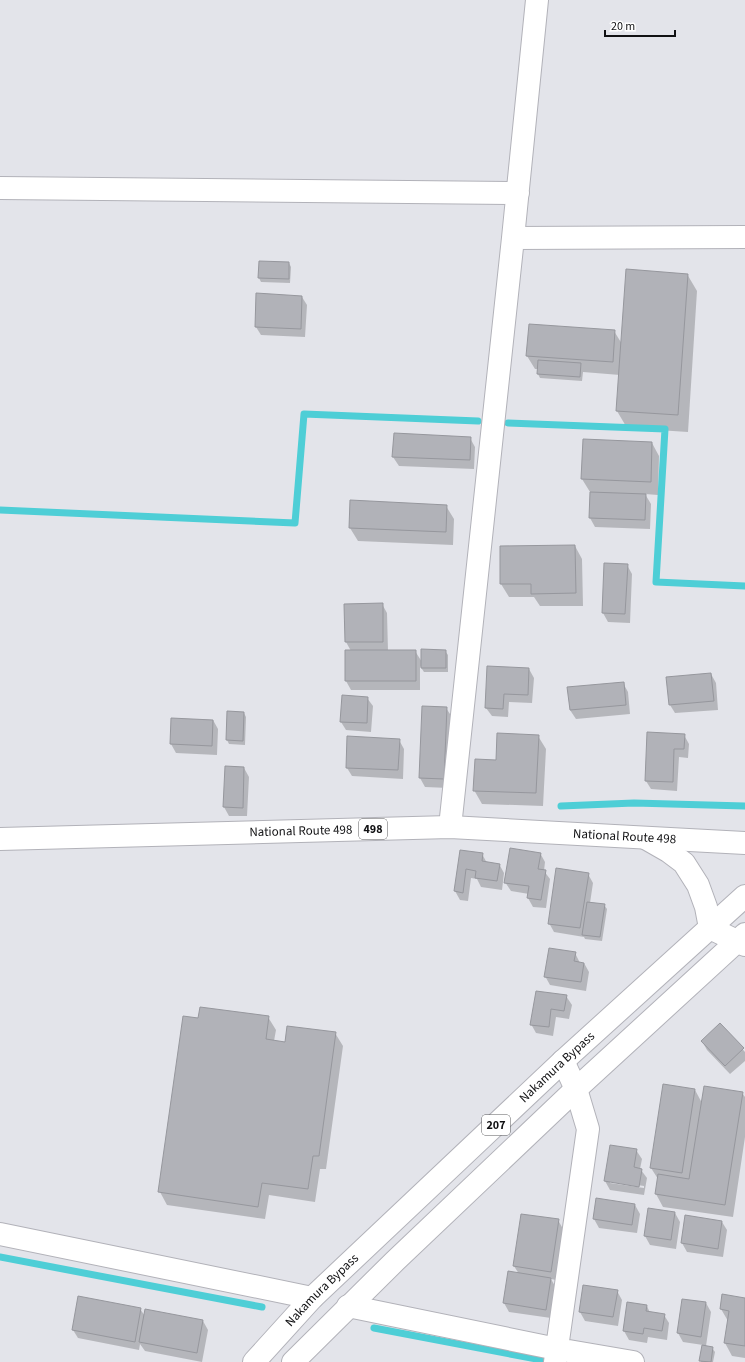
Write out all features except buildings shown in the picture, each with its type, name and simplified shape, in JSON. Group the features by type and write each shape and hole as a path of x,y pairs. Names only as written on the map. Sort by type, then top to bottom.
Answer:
{"main road":[{"path":"450,827 518,193 537,0"},
{"path":"0,188 518,193"},
{"path":"513,238 745,237"},
{"name":"National Route 498","path":"0,839 450,827 745,843"},
{"path":"645,838 668,851 684,863 698,885 706,907 710,928 743,940"},
{"name":"Nakamura Bypass","path":"254,1362 312,1298 563,1061 745,896"},
{"name":"207","path":"293,1362 395,1260 576,1089 743,940"},
{"path":"556,1355 588,1129 576,1089 563,1061"},
{"path":"0,1234 312,1298"},
{"path":"348,1306 556,1355 633,1362"}],"waterway":[{"path":"0,510 295,523 304,414 478,421"},
{"path":"508,423 665,429 656,582 745,586"},
{"path":"561,806 634,803 745,806"},
{"path":"0,1257 262,1307"},
{"path":"374,1328 552,1362"}]}
